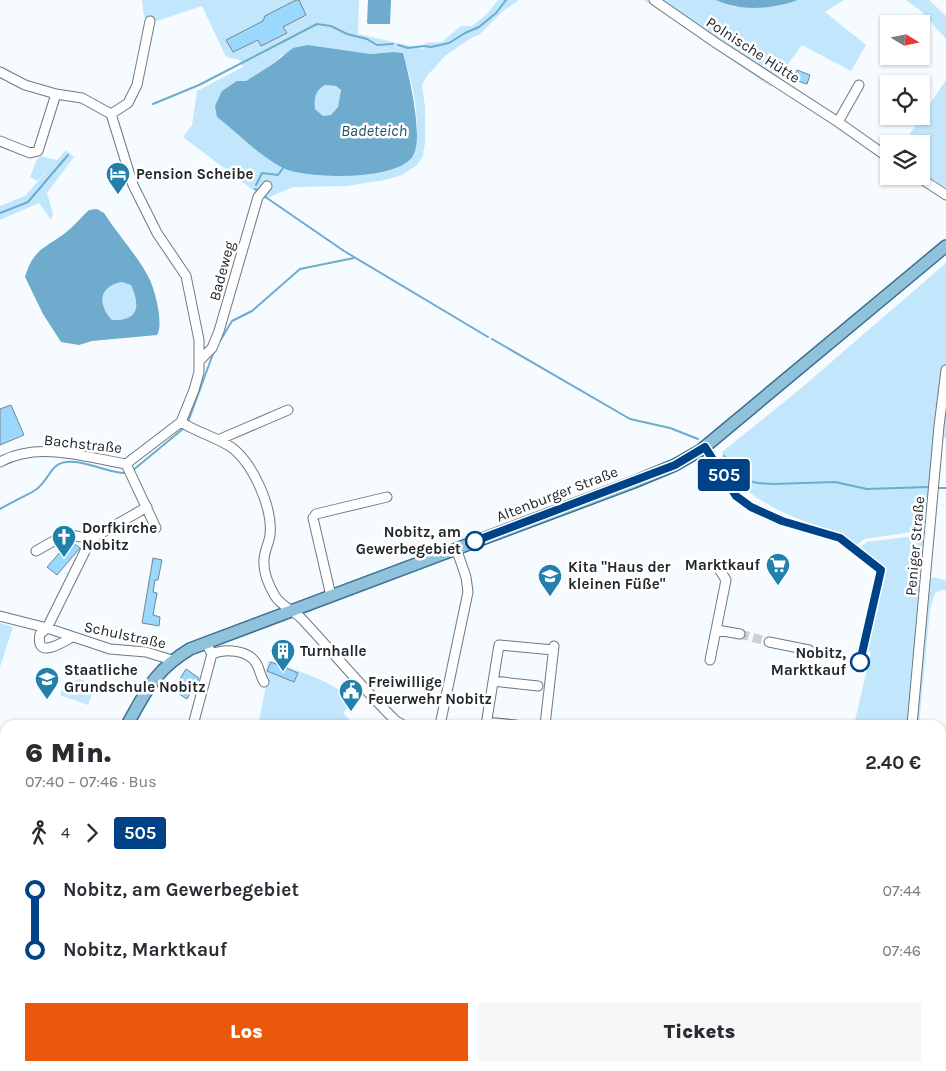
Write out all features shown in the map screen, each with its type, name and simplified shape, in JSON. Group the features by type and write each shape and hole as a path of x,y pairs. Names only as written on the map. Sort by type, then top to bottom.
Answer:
{"main road":[{"name":"Altenburger Straße","path":"130,720 152,680 172,660 190,649 634,482 675,465 701,450 946,246"}],"street":[{"name":"Polnische Hütte","path":"654,0 880,152"},
{"path":"111,114 128,103 137,85 150,21"},
{"path":"0,72 25,84 56,94 82,98 111,114 133,185 157,232 186,276 199,340 199,361 194,390 184,424 232,448 247,466 262,491 270,515 270,535 264,561 266,578 276,597 291,610 394,720"},
{"path":"838,122 859,85"},
{"path":"0,141 30,154 38,150 56,94"},
{"path":"930,185 946,195"},
{"name":"Badeweg","path":"199,361 212,348 219,332 258,197 267,186"},
{"name":"Peniger Straße","path":"912,720 939,426 946,370"},
{"path":"218,440 288,410"},
{"name":"Bachstraße","path":"0,462 12,457 42,452 66,453 128,469 184,424"},
{"path":"128,469 156,528"},
{"path":"331,596 313,518 316,514 387,497"},
{"path":"47,628 91,539 146,507"},
{"path":"36,551 66,534 91,539"},
{"path":"441,720 468,592 466,577 456,548"},
{"path":"710,660 726,580 716,564"},
{"name":"Schulstraße","path":"0,616 47,628 110,649 146,652 172,660"},
{"name":"Schulstraße","path":"47,628 40,634 39,639 40,644 46,648 52,648 72,637"},
{"path":"717,630 740,634"},
{"path":"194,720 212,654 206,642"},
{"path":"769,642 809,650"},
{"path":"486,720 499,645 553,648 546,720"},
{"path":"212,654 216,652 238,652 250,656 257,664 264,682"},
{"path":"493,681 538,686"}],"shaded area":[{"path":"142,0 359,0 358,34 424,49 425,43 442,42 461,26 472,26 487,14 498,0 519,0 502,12 480,34 445,56 427,76 422,85 425,107 425,142 423,156 417,165 402,175 385,180 347,186 293,187 265,199 183,137 192,125 197,91 243,67 240,60 226,57 202,6 157,21 144,17","holes":["308,45 371,54 403,53 410,77 417,118 414,156 302,173 283,167 265,157 217,117 237,81 246,81 273,64 281,56"]},
{"path":"644,0 716,0 735,7 773,7 798,0 844,0 825,12 866,45 851,71 802,45 771,87"},
{"path":"906,0 929,0 946,16 946,39 930,21 930,15 925,15"},
{"path":"946,80 946,188 930,178 930,135 909,135 916,125 930,125 930,104"},
{"path":"325,85 336,86 341,90 338,107 331,115 323,116 315,109 315,101 317,92"},
{"path":"66,150 74,157 47,193 53,214 51,220 39,203 0,220 0,206 25,196 52,165 37,181 30,177 37,159 41,156 57,160"},
{"path":"946,263 946,438 936,437 926,530 864,539 857,545 841,535 777,509 746,490 724,463 722,452 799,390"},
{"path":"122,282 131,285 136,300 135,311 127,318 112,320 104,308 103,296 109,287"},
{"path":"925,536 909,720 855,720 871,652 865,651 885,570 860,547 867,542"},
{"path":"932,577 946,580 946,591 942,590 935,593 930,609 919,720 916,720 929,583"},
{"path":"0,623 13,627 0,667"},
{"path":"268,661 316,678 336,688 353,702 343,713 350,720 259,720 266,686 263,685"},
{"path":"79,679 95,685 88,705 60,695 64,685"}],"water":[{"path":"368,0 391,0 390,24 367,23"},
{"path":"716,0 798,0 768,7 746,8"},
{"name":"Badeteich","path":"308,45 371,54 403,53 409,75 417,133 414,154 406,163 391,170 352,176 295,172 283,168 265,157 217,117 215,106 222,91 237,81 246,81 273,64 293,48","holes":["325,85 336,86 341,90 338,107 331,115 323,116 315,109 316,95"]},
{"path":"97,209 104,213 149,278 154,290 159,315 160,323 157,335 92,341 79,345 61,342 43,314 25,277 29,267 37,253 70,229 89,210","holes":["122,282 131,285 136,300 135,311 127,318 112,320 104,308 103,296 105,292 114,284"]}],"building":[{"path":"299,0 306,15 283,27 287,33 261,46 258,40 233,52 226,40 263,21 265,16"},
{"path":"797,70 810,75 807,84 794,80"},
{"path":"11,405 24,435 0,445 0,409"},
{"name":"Dorfkirche Nobitz","path":"70,541 80,548 57,575 47,567"},
{"path":"153,558 162,560 158,580 155,580 153,592 157,593 153,615 160,617 159,626 142,623"},
{"name":"Turnhalle","path":"271,662 298,673 294,682 267,671"},
{"path":"186,669 199,678 187,699 173,690"}],"waterway":[{"path":"398,45 408,48 431,47 449,43 479,27 496,13 506,0"},
{"path":"153,104 199,85 317,24 331,26 347,34 367,39 377,45 393,44"},
{"path":"0,213 28,202 68,155"},
{"path":"256,185 262,173 278,175 283,168"},
{"path":"264,196 344,251 488,337"},
{"path":"220,341 232,321 252,311 300,269 354,258"},
{"path":"492,339 630,419 670,428 698,439"},
{"path":"188,422 214,351"},
{"path":"132,471 184,428"},
{"path":"724,456 741,475 749,481 758,483 835,482 867,489 928,487"},
{"path":"0,509 34,491 55,467 66,462 82,463 116,472 128,473"},
{"path":"939,488 946,488"}],"tunnel":[{"path":"740,634 769,642"}],"bus line":[{"name":"505","path":"475,541 634,482 675,465 705,447 736,496 751,507 782,521 812,528 840,538 881,570 860,662"}],"place":[{"name":"Pension Scheibe","path":"118,195"},
{"name":"Nobitz, am Gewerbegebiet","path":"475,541"},
{"name":"Dorfkirche Nobitz","path":"64,558"},
{"name":"Marktkauf","path":"778,586"},
{"name":"Kita \"Haus der kleinen Füße\"","path":"550,597"},
{"name":"Nobitz, Marktkauf","path":"860,662"},
{"name":"Turnhalle","path":"283,672"},
{"name":"Staatliche Grundschule Nobitz","path":"47,700"},
{"name":"Freiwillige Feuerwehr Nobitz","path":"351,712"}]}
